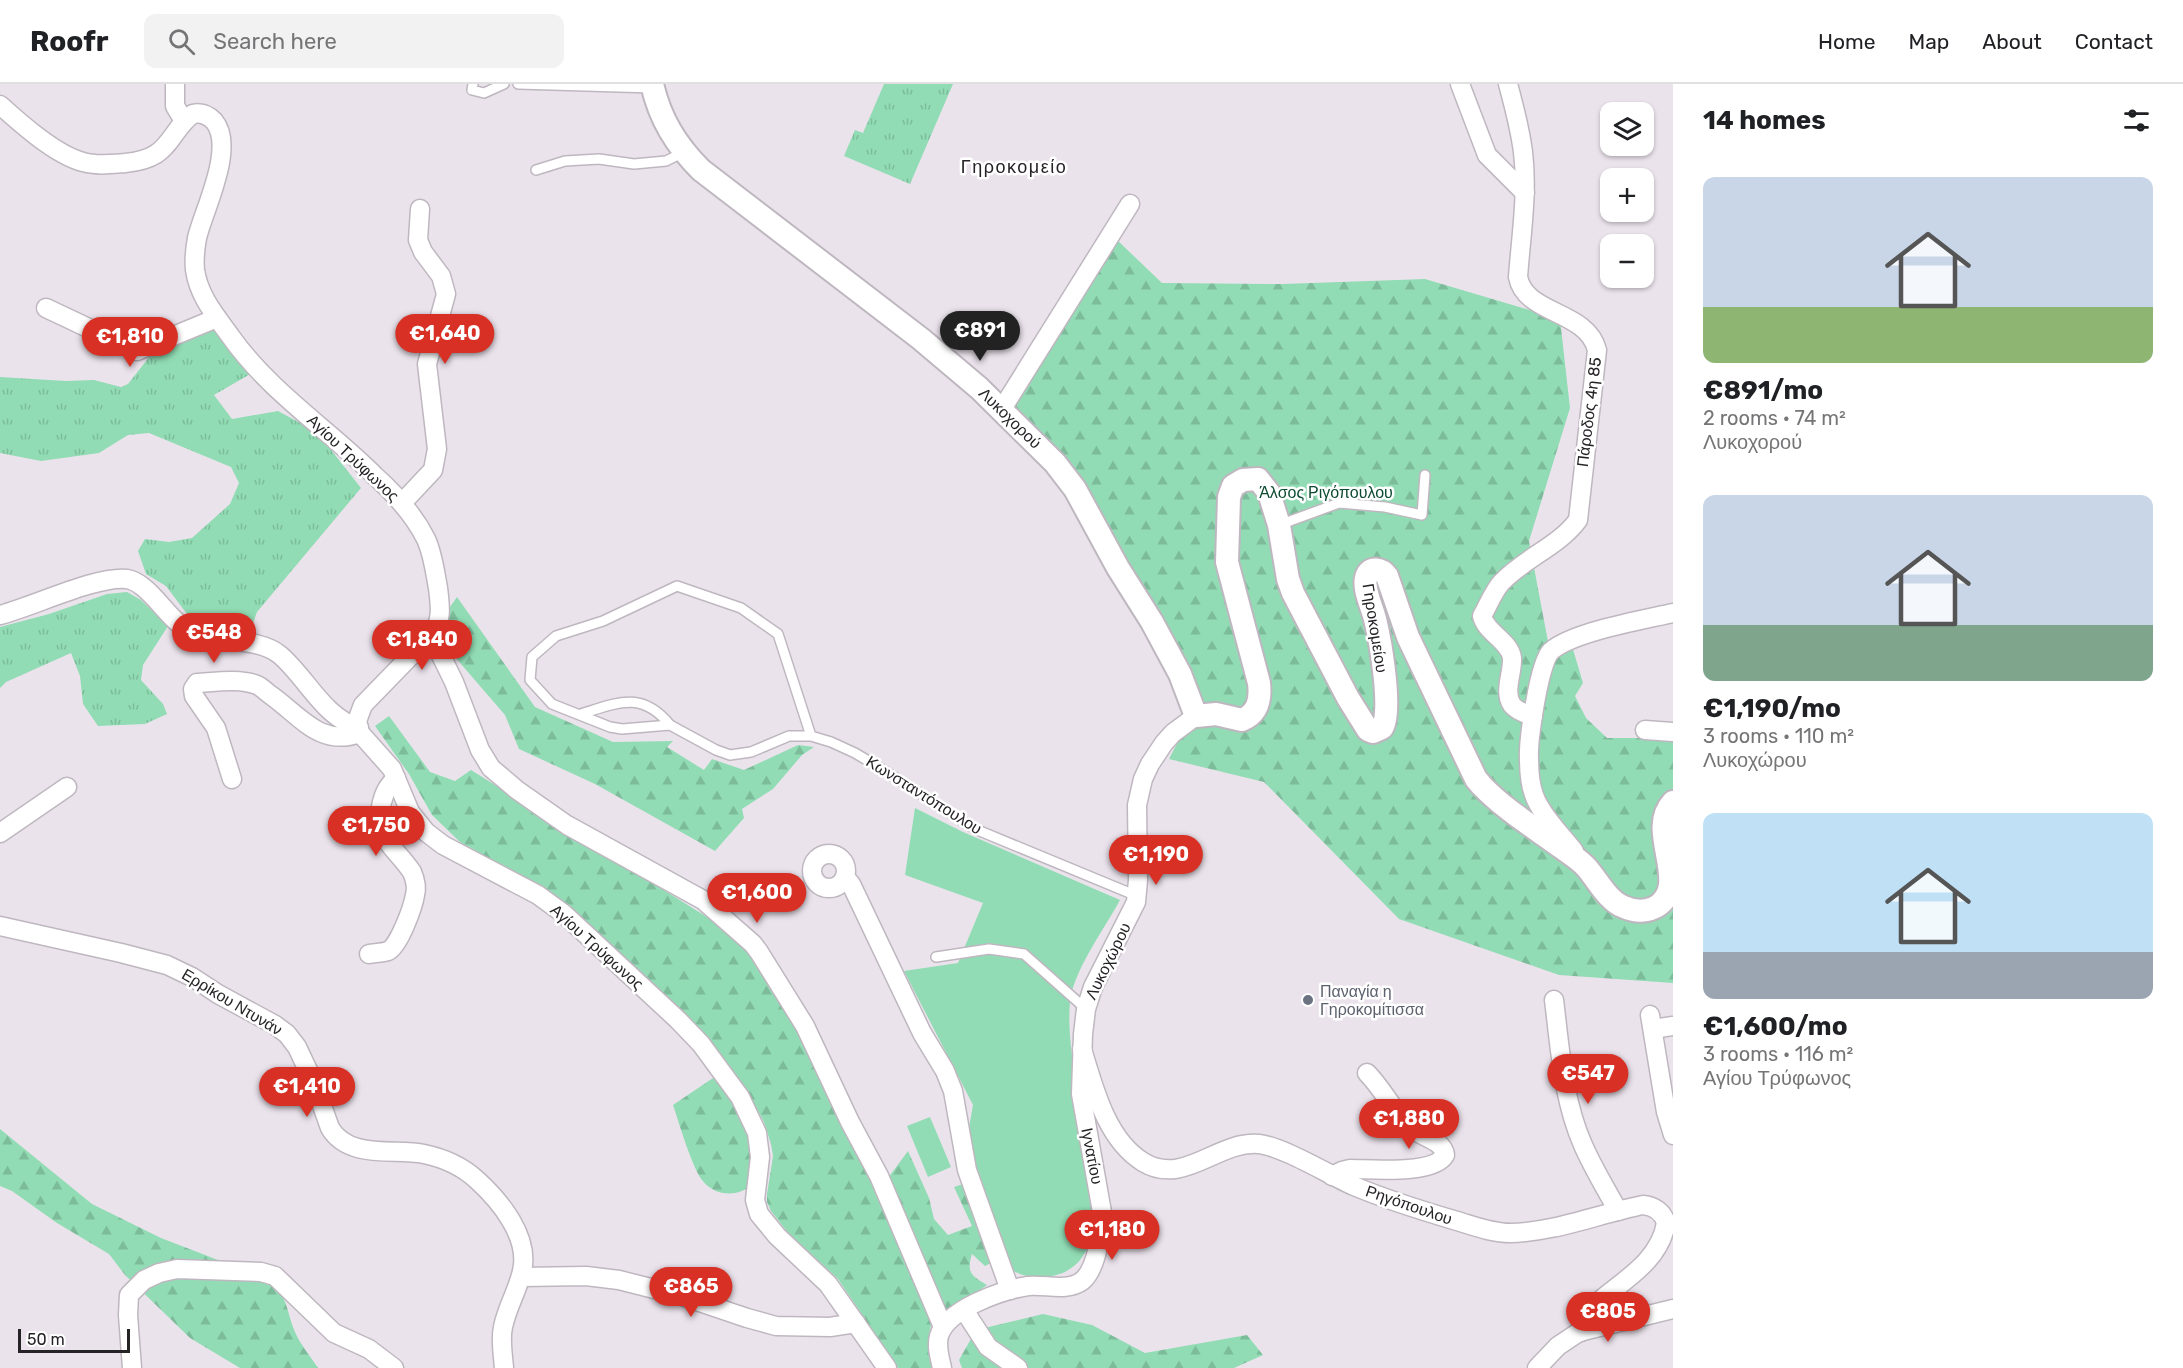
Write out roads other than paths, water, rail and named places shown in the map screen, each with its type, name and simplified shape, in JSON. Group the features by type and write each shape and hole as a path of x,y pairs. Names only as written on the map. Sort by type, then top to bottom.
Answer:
{"street":[{"path":"0,105 58,150 76,160 91,164 118,164 151,157 163,148 184,121 175,106 174,84"},
{"path":"1460,84 1487,155 1525,193"},
{"name":"Πάροδος 4η 85","path":"1508,84 1523,153 1525,193 1518,277 1520,286 1528,296 1570,319 1588,333 1595,342 1597,350 1578,520 1560,540 1541,550 1501,584 1482,616 1485,624 1509,651 1512,658 1509,698 1513,706 1533,716"},
{"name":"Λυκοχορού","path":"653,86 666,126 684,153 713,181 811,253 921,339 1038,443 1071,482 1106,547 1175,664 1196,716"},
{"name":"Αγίου Τρύφωνος","path":"184,121 193,114 204,114 212,119 220,133 222,146 219,165 198,236 195,261 202,294 234,341 265,377 367,468 402,503 426,539 434,568 440,615 437,628 363,705 358,717 359,730 385,761 396,778 410,812 426,832 443,845 538,895 564,914 701,1044 740,1097 757,1133 760,1157 755,1200 759,1214 777,1236 828,1284 887,1368"},
{"path":"1002,409 1130,204"},
{"path":"402,503 430,473 437,457 427,364 446,294 441,276 423,252 418,240 420,209"},
{"path":"46,308 137,351 217,318"},
{"name":"Γηροκομείου","path":"1196,716 1216,714 1242,720 1255,711 1259,702 1259,683 1227,562 1229,497 1233,486 1248,478 1258,479 1269,493 1279,525 1291,586 1368,730 1378,732 1385,724 1387,717 1381,642 1366,585 1368,574 1378,569 1387,576 1408,637 1476,779 1488,792 1585,866 1614,901 1622,907 1642,911 1658,906 1668,894 1670,884 1663,827 1666,810 1673,802"},
{"path":"0,615 93,584 121,579 132,581 153,596 184,628 207,638 262,645 277,652 306,681 334,716 359,730 347,738 331,737 316,730 257,685 243,682 196,683 193,689 194,696 216,728 232,779"},
{"path":"1585,866 1535,798 1529,757 1538,685 1549,653 1570,639 1673,613"},
{"path":"431,635 454,682 480,750 491,768 517,790 567,825 703,900 759,952 805,1026 850,1122 875,1167 943,1327 938,1342 942,1368"},
{"name":"Λυκοχώρου","path":"1082,1049 1086,1009 1093,987 1130,915 1137,896 1137,806 1141,785 1150,764 1164,743 1173,733 1196,716"},
{"path":"1645,730 1673,732"},
{"path":"369,954 388,951 393,946 405,925 416,895 415,877 387,842 379,822 380,808 387,788 396,778"},
{"path":"0,832 67,787"},
{"path":"845,877 851,884 922,1033 945,1071 953,1091 967,1170 1010,1290"},
{"name":"Ερρίκου Ντυνάν","path":"0,927 121,953 167,965 192,977 281,1029 292,1040 301,1054 330,1128 335,1135 363,1149 416,1152 433,1156 462,1169 483,1185 506,1213 518,1237 523,1257 521,1277 503,1326 504,1368"},
{"path":"1554,999 1565,1082 1572,1114 1583,1145 1618,1211"},
{"path":"1673,1026 1651,1022 1666,1112 1673,1135"},
{"name":"Ιγνατίου","path":"943,1327 951,1318 990,1297 1010,1290 1033,1286 1073,1285 1087,1276 1093,1264 1101,1230 1102,1212 1081,1100 1082,1049"},
{"name":"Ρηγόπουλου","path":"1082,1049 1102,1106 1114,1132 1126,1149 1145,1163 1165,1170 1178,1169 1236,1147 1258,1144 1277,1150 1363,1190 1435,1215 1501,1233 1546,1230 1643,1205 1668,1210 1666,1226 1649,1258 1584,1315 1581,1320 1581,1332"},
{"path":"1332,1176 1350,1169 1422,1167 1438,1162 1445,1155 1439,1144 1417,1132 1405,1122 1367,1073"},
{"path":"132,1368 128,1315 129,1295 144,1280 159,1273 177,1269 271,1274 283,1282 320,1322 334,1333 369,1349 393,1368"},
{"path":"521,1277 586,1275 619,1280 682,1296 776,1326 830,1327 856,1323"},
{"path":"1537,1368 1566,1339 1581,1332 1673,1309"},
{"path":"964,1310 988,1347 1018,1368"}],"lane":[{"path":"473,84 472,90 484,93 504,84"},
{"path":"518,84 653,86"},
{"path":"536,171 565,161 599,159 634,164 666,161 684,153"},
{"path":"1279,525 1339,503 1385,507 1422,514 1425,475"},
{"path":"670,725 617,728 552,704 530,680 532,657 556,636 603,621 677,586 741,608 778,634 811,736"},
{"name":"Κωνσταντόπουλου","path":"581,714 628,702 643,703 658,712 670,725 716,750 735,756 751,752 784,737 811,736 855,753 975,829 1137,896"},
{"path":"936,957 989,949 1024,954 1086,1009"}],"place":[{"name":"Παναγία η Γηροκομίτισσα","path":"1308,1000"}],"district":[{"name":"Γηροκομείο","path":"1014,167"}],"park label":[{"name":"Άλσος Ριγόπουλου","path":"1326,492"}]}
